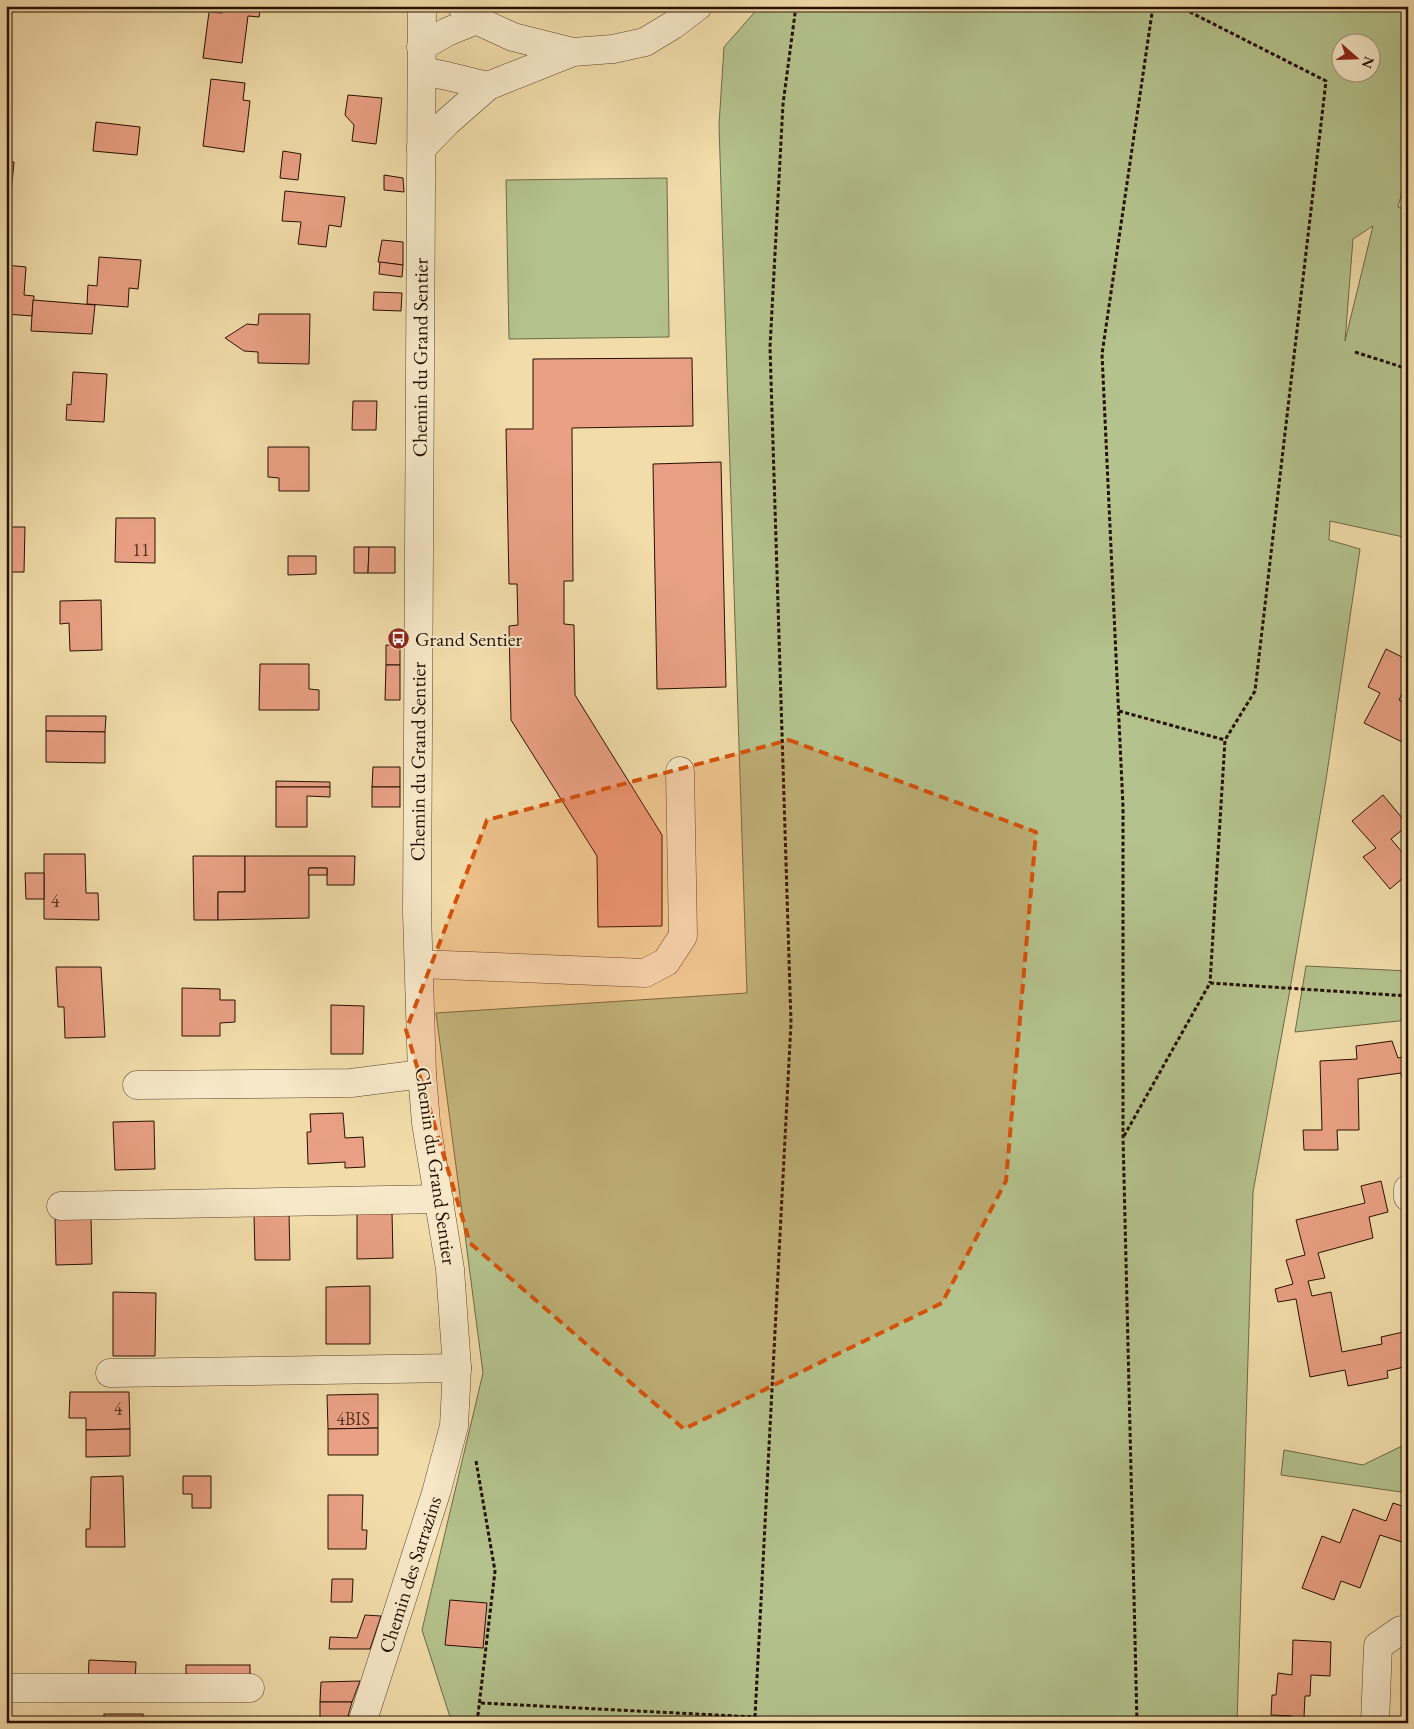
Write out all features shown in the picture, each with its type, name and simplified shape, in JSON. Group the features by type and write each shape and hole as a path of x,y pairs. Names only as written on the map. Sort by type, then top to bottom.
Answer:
{"street":[{"name":"Chemin du Grand Sentier","path":"422,6 417,904 422,1074 426,1123 450,1269 458,1368 454,1426"},
{"path":"421,149 447,122 488,86 573,52 613,49 645,42 673,25 698,6"},
{"path":"488,86 447,76 421,59 469,13 513,37 573,52"},
{"path":"419,964 644,972 666,962 683,936 680,772"},
{"path":"137,1085 351,1083 422,1074"},
{"path":"1408,1190 1408,1197"},
{"path":"61,1206 439,1199"},
{"path":"110,1373 458,1368"},
{"name":"Chemin des Sarrazins","path":"362,1723 436,1493 454,1426"},
{"path":"1375,1723 1378,1646 1401,1630 1408,1630"},
{"path":"6,1688 250,1688"}],"path":[{"path":"755,1717 791,1023 770,347 783,104 796,6"},
{"path":"1137,1723 1123,1136 1123,807 1102,354 1153,6"},
{"path":"1123,1136 1210,983 1225,740 1255,691 1326,81 1178,6"},
{"path":"1355,352 1408,369"},
{"path":"1119,711 1225,740"},
{"path":"1210,983 1408,996"},
{"path":"454,1426 474,1449 495,1571 478,1723"},
{"path":"481,1702 755,1717 763,1723"}],"highlighted area":[{"path":"789,740 1036,832 1006,1181 942,1303 684,1429 470,1243 406,1030 487,820"}],"green space":[{"path":"760,6 1408,6 1408,169 1398,207 1408,210 1408,538 1330,521 1329,540 1360,549 1326,780 1253,1192 1237,1723 452,1723 422,1630 483,1373 436,1013 747,993 719,125 724,47","holes":["1373,226 1345,341 1353,239"]},
{"path":"667,178 669,337 509,339 506,180"},
{"path":"1306,966 1408,971 1408,1020 1295,1032"},
{"path":"1408,1443 1408,1493 1281,1475 1284,1450 1363,1465"}],"building":[{"path":"223,6 261,6 259,17 248,16 242,63 203,58 209,12 222,13"},
{"path":"211,79 245,83 243,100 250,101 244,152 203,146"},
{"path":"348,95 382,98 376,144 352,141 354,125 345,115"},
{"path":"96,122 140,127 137,155 93,151"},
{"path":"283,151 301,154 298,180 280,178"},
{"path":"6,161 14,162 10,206 6,206"},
{"path":"384,175 403,178 404,192 384,190"},
{"path":"285,191 345,197 341,227 329,225 326,247 298,244 301,222 282,221"},
{"path":"382,240 403,242 403,265 378,262"},
{"path":"99,257 141,260 138,289 129,288 128,307 87,304 88,285 97,286"},
{"path":"380,262 403,265 402,277 379,274"},
{"path":"6,265 26,267 24,295 34,296 32,316 6,314"},
{"path":"374,292 402,293 401,311 373,310"},
{"path":"33,300 95,305 92,334 31,331"},
{"path":"259,314 310,314 309,364 258,363 258,352 244,351 225,338 247,324 258,325"},
{"path":"692,358 693,426 572,428 573,581 564,581 564,624 574,625 575,695 662,835 662,926 598,927 597,856 511,720 509,626 518,625 517,584 509,584 506,429 533,429 533,359"},
{"path":"73,372 107,374 104,422 66,420 67,404 71,405"},
{"path":"353,401 377,401 376,430 352,430"},
{"path":"268,447 309,447 309,491 279,491 279,478 268,477"},
{"path":"721,462 726,687 657,689 653,464"},
{"path":"116,518 155,518 155,563 115,562"},
{"path":"6,527 25,527 24,572 6,572"},
{"path":"354,547 369,547 368,573 354,573"},
{"path":"369,547 395,547 395,573 368,573"},
{"path":"288,556 316,556 316,574 288,575"},
{"path":"101,600 102,650 70,651 69,623 60,624 60,601"},
{"path":"386,645 400,646 400,665 386,665"},
{"path":"1408,645 1408,682 1399,700 1408,704 1408,729 1402,742 1364,723 1380,693 1368,687 1386,649 1402,657"},
{"path":"260,664 309,664 309,689 319,690 319,710 259,710"},
{"path":"386,665 400,665 400,700 385,700"},
{"path":"46,716 106,716 105,732 46,731"},
{"path":"46,731 105,732 105,763 46,762"},
{"path":"373,767 400,767 400,787 372,787"},
{"path":"276,781 330,782 330,787 276,787"},
{"path":"276,787 330,787 330,797 307,796 307,827 276,827"},
{"path":"372,787 400,787 400,807 372,807"},
{"path":"1383,795 1408,825 1391,839 1408,859 1408,884 1403,878 1390,889 1363,857 1376,848 1352,821"},
{"path":"44,854 85,854 86,893 98,893 99,920 44,919"},
{"path":"193,856 245,856 245,892 218,892 218,920 194,920"},
{"path":"245,856 355,856 354,885 327,885 327,868 309,868 309,918 218,920 218,892 245,892"},
{"path":"309,868 327,868 327,875 308,875"},
{"path":"25,873 44,873 44,899 26,899"},
{"path":"56,967 101,967 105,1037 65,1038 64,1007 58,1007"},
{"path":"182,988 220,989 220,1000 235,1000 235,1022 220,1023 220,1036 182,1036"},
{"path":"331,1005 364,1006 363,1054 331,1054"},
{"path":"1392,1041 1398,1058 1408,1056 1408,1091 1405,1092 1401,1073 1358,1079 1359,1130 1337,1130 1338,1150 1304,1150 1303,1130 1322,1130 1320,1061 1357,1059 1356,1046"},
{"path":"343,1113 345,1138 363,1137 365,1167 345,1168 345,1162 308,1164 307,1132 311,1132 310,1114"},
{"path":"154,1121 155,1169 115,1170 113,1122"},
{"path":"6,1135 9,1135 10,1175 6,1176"},
{"path":"1381,1181 1388,1212 1369,1217 1373,1238 1318,1253 1325,1278 1308,1281 1312,1296 1331,1292 1342,1352 1382,1344 1381,1337 1408,1331 1408,1366 1387,1371 1388,1378 1348,1386 1345,1370 1310,1377 1296,1299 1278,1302 1275,1289 1293,1284 1286,1260 1305,1255 1296,1220 1365,1203 1361,1186"},
{"path":"357,1212 392,1212 393,1258 357,1259"},
{"path":"289,1213 290,1260 255,1260 254,1214"},
{"path":"91,1217 92,1264 56,1265 55,1219"},
{"path":"370,1286 370,1344 326,1344 326,1287"},
{"path":"113,1292 156,1293 155,1356 113,1356"},
{"path":"70,1392 129,1392 130,1429 86,1430 86,1418 69,1418"},
{"path":"378,1394 378,1428 328,1429 327,1395"},
{"path":"378,1428 378,1455 328,1455 328,1429"},
{"path":"130,1429 130,1456 86,1457 86,1430"},
{"path":"123,1476 125,1547 86,1547 86,1529 90,1529 91,1477"},
{"path":"183,1476 211,1476 211,1508 192,1508 192,1494 183,1494"},
{"path":"328,1495 363,1495 362,1530 367,1530 366,1549 328,1549"},
{"path":"1393,1503 1408,1508 1408,1544 1380,1535 1360,1588 1341,1581 1334,1600 1302,1588 1322,1536 1340,1543 1353,1509 1386,1521"},
{"path":"332,1579 353,1579 352,1602 331,1602"},
{"path":"450,1600 487,1603 483,1648 445,1645"},
{"path":"365,1615 381,1616 370,1649 329,1649 330,1637 357,1638"},
{"path":"1293,1640 1331,1642 1330,1676 1311,1675 1310,1696 1305,1696 1304,1717 1326,1718 1326,1723 1290,1723 1291,1716 1271,1715 1272,1695 1276,1695 1278,1673 1292,1675"},
{"path":"89,1660 136,1662 135,1684 88,1683"},
{"path":"186,1665 250,1665 250,1685 186,1685"},
{"path":"360,1681 352,1702 320,1702 321,1682"},
{"path":"320,1702 352,1702 346,1723 320,1723"},
{"path":"104,1714 143,1714 143,1723 104,1723"},
{"path":"1280,1716 1291,1716 1290,1723 1280,1723"}],"place":[{"name":"Grand Sentier","path":"399,639"}]}
